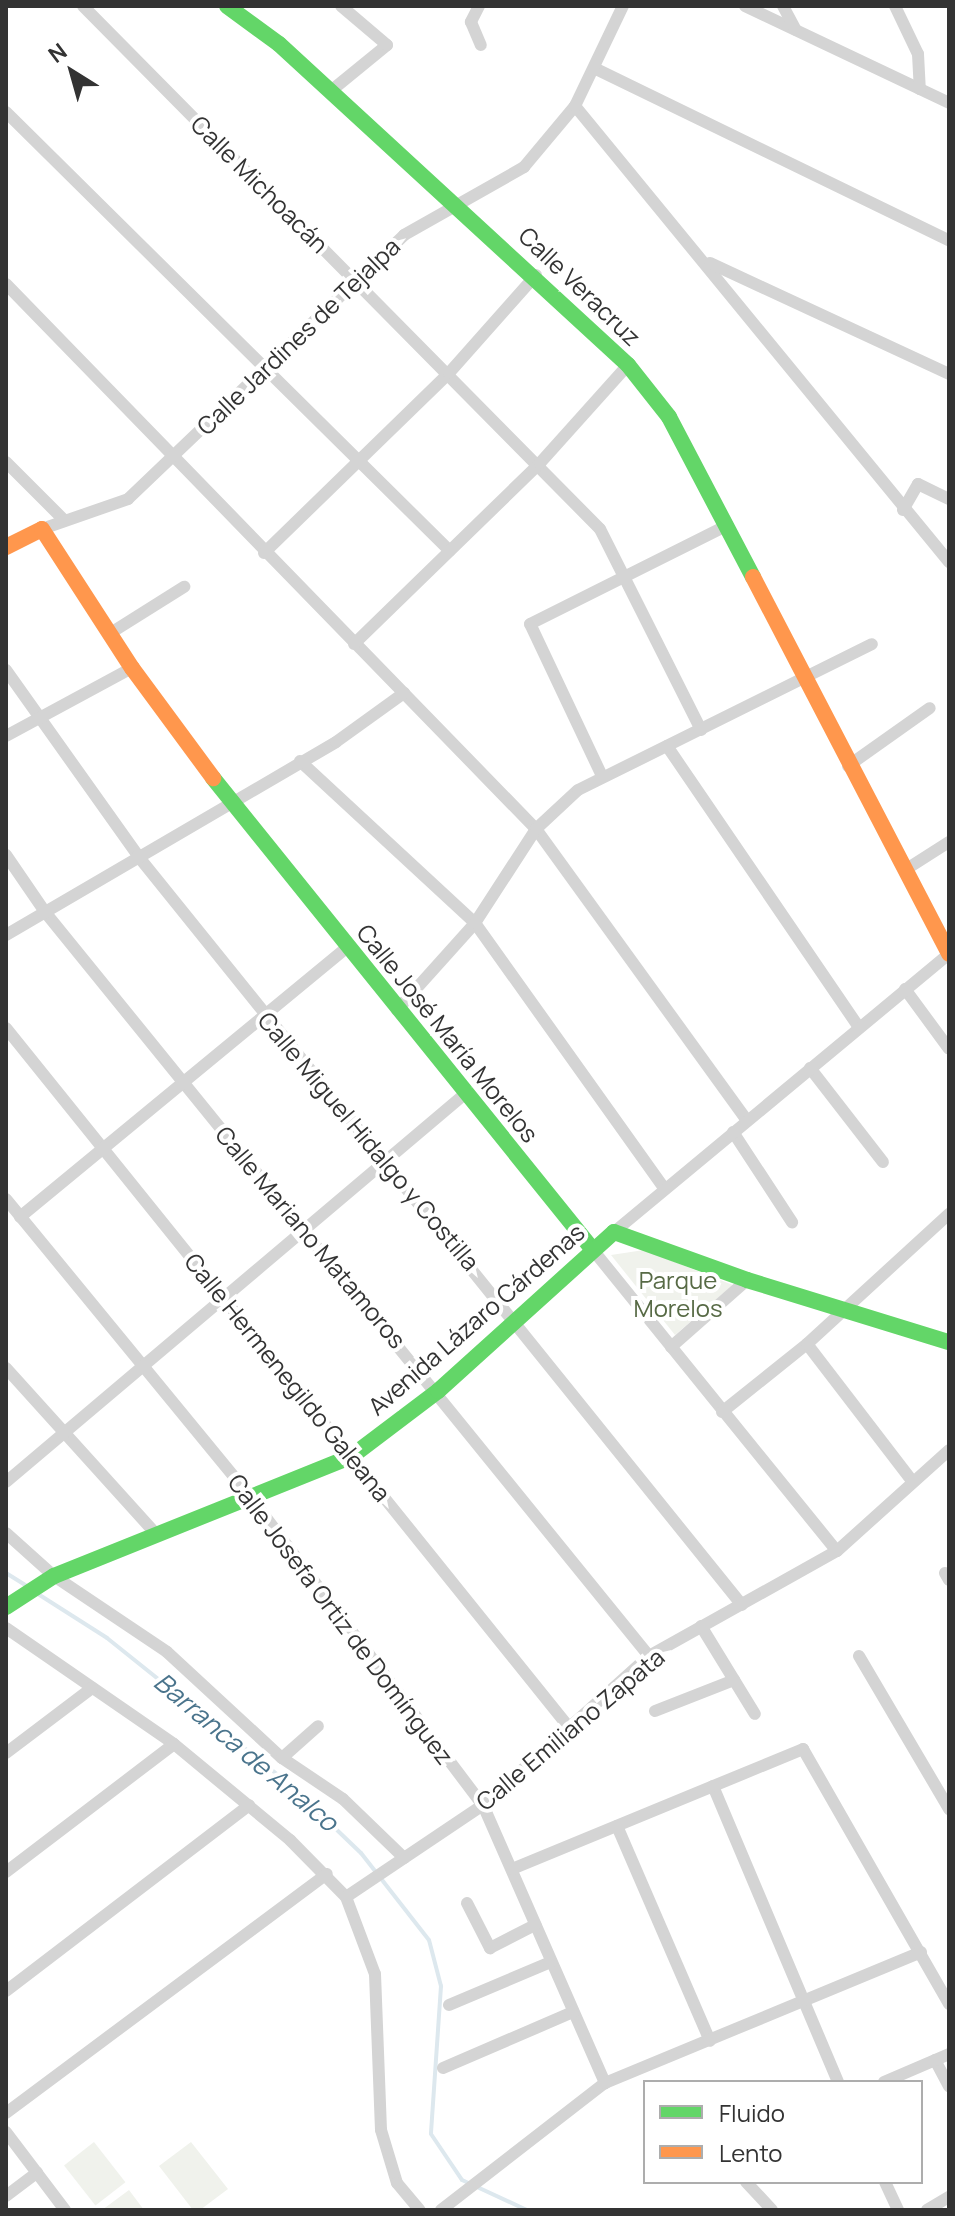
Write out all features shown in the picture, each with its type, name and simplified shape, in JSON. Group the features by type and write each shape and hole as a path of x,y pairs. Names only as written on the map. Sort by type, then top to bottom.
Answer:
{"street":[{"name":"Calle Michoacán","path":"83,6 540,463 600,529 627,576 701,730"},
{"name":"Calle Veracruz","path":"227,6 332,90 459,203 628,365 669,417 728,525 848,766 949,954"},
{"path":"332,90 387,45 341,6"},
{"path":"479,6 471,22 481,45"},
{"name":"Calle Jardines de Tejalpa","path":"65,521 128,499 404,235 524,167 552,138 575,106 623,6"},
{"path":"745,6 949,103"},
{"path":"783,6 796,30"},
{"path":"895,6 918,54 920,89"},
{"path":"594,68 949,240"},
{"path":"575,106 708,262 903,510 949,562"},
{"path":"6,112 450,551"},
{"path":"708,262 949,374"},
{"path":"264,553 449,373 536,275"},
{"path":"6,284 264,553 536,829 747,1121"},
{"path":"354,644 540,463 628,365"},
{"path":"6,462 65,521 6,547"},
{"path":"903,510 918,484 949,499"},
{"path":"602,776 530,624 728,525"},
{"name":"Calle José María Morelos","path":"42,529 132,668 230,802 837,1551"},
{"path":"109,634 184,587"},
{"path":"397,1010 475,923 536,829 553,810 602,776 872,644"},
{"path":"6,736 132,668"},
{"name":"Calle Miguel Hidalgo y Costilla","path":"6,670 38,720 138,856 264,1015 516,1319 742,1605"},
{"path":"6,935 300,761 404,693"},
{"path":"848,766 930,708"},
{"path":"667,746 859,1027"},
{"path":"300,761 475,923 665,1189"},
{"path":"905,870 949,842"},
{"name":"Calle Mariano Matamoros","path":"6,855 45,912 438,1391 649,1656"},
{"path":"20,1217 348,947"},
{"path":"614,1232 949,954"},
{"path":"905,989 949,1049"},
{"name":"Calle Hermenegildo Galeana","path":"6,1028 227,1298 568,1726"},
{"path":"810,1068 883,1162"},
{"path":"6,1482 60,1433 307,1231 466,1093"},
{"path":"733,1132 792,1222"},
{"name":"Calle Josefa Ortiz de Domínguez","path":"6,1199 252,1499 483,1805 605,2083"},
{"path":"722,1412 807,1344 949,1214"},
{"name":"Avenida Lázaro Cárdenas","path":"6,1607 48,1579 352,1456 438,1391 614,1232 747,1280 949,1342"},
{"path":"671,1347 747,1280"},
{"path":"807,1344 912,1481"},
{"path":"6,1368 60,1433 157,1535"},
{"name":"Calle Emiliano Zapata","path":"346,1897 483,1805 649,1656 837,1551 949,1450"},
{"path":"6,1533 48,1579 167,1652 282,1758 343,1799 404,1858"},
{"path":"6,1541 19,1550"},
{"path":"701,1626 755,1714"},
{"path":"8,1631 174,1744 327,1874 346,1897 377,1984 381,2130 397,2183 420,2210"},
{"path":"859,1656 949,1809"},
{"path":"655,1711 734,1680"},
{"path":"6,1753 92,1688"},
{"path":"282,1758 318,1726"},
{"path":"6,1872 174,1744"},
{"path":"512,1869 803,1749 947,1997"},
{"path":"713,1786 837,2080"},
{"path":"6,1991 249,1805"},
{"path":"617,1826 710,2041"},
{"path":"6,2113 327,1874"},
{"path":"467,1903 490,1948 535,1925"},
{"path":"441,2210 605,2083 921,1952"},
{"path":"449,2005 551,1962"},
{"path":"443,2068 573,2012"},
{"path":"889,2080 949,2054"},
{"path":"935,2060 949,2086"},
{"path":"6,2132 65,2210"},
{"path":"6,2196 37,2173"},
{"path":"748,2184 772,2210"},
{"path":"886,2184 898,2210"},
{"path":"927,2210 949,2197"}],"green space":[{"name":"Parque Morelos","path":"644,1250 733,1285 675,1335 611,1255"},
{"path":"94,2142 125,2182 95,2206 64,2165"},
{"path":"191,2142 228,2189 200,2210 193,2210 159,2166"},
{"path":"129,2190 144,2210 102,2210"}],"waterway":[{"name":"Barranca de Analco","path":"6,1573 28,1587"},
{"name":"Barranca de Analco","path":"38,1594 107,1638 289,1784 361,1853 429,1940 441,1986 431,2134 462,2180 527,2210"}],"traffic: fast":[{"path":"227,6 279,44 628,365 669,417 753,577"},
{"path":"213,778 593,1250"},
{"path":"6,1607 54,1576 352,1456 438,1391 614,1232 747,1280 949,1342"}],"traffic: slow":[{"path":"6,547 42,529 132,668 213,778"},
{"path":"753,577 949,954"}]}
